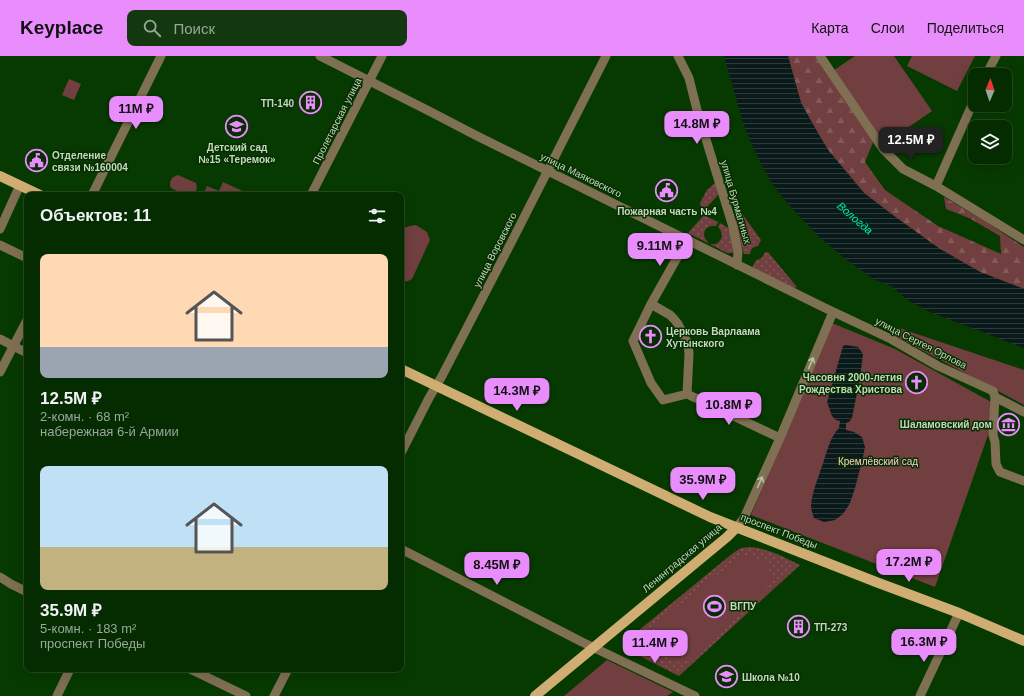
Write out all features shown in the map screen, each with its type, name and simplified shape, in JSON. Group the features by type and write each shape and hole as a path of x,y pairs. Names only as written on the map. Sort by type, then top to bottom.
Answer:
{"main road":[{"path":"0,167 4,178 33,192"},
{"name":"проспект Победы","path":"404,370 710,517 959,613 1024,641"},
{"name":"Ленинградская улица","path":"536,696 736,528"}],"street":[{"path":"93,192 161,56"},
{"name":"улица Маяковского","path":"320,56 479,137 832,312"},
{"name":"Пролетарская улица","path":"313,192 382,56"},
{"name":"улица Воровского","path":"404,447 606,56"},
{"name":"улица Бурмагиных","path":"678,56 689,78 697,110 733,227 738,252 737,265"},
{"path":"820,56 883,149 903,169 936,186 1024,240"},
{"path":"990,68 996,56"},
{"path":"936,186 969,112"},
{"path":"0,230 20,186"},
{"path":"687,240 651,304 633,341 652,383 663,400 687,394 780,438"},
{"path":"0,244 24,256"},
{"path":"651,304 674,319 688,344 687,394"},
{"name":"улица Сергея Орлова","path":"832,312 891,339 938,366 993,390 995,397 1024,412"},
{"name":"Ленинградская улица","path":"736,528 744,518 780,438 832,312"},
{"path":"0,372 24,326"},
{"path":"0,339 24,352"},
{"path":"995,397 993,435 996,442 996,464 1000,472 1024,481"},
{"path":"404,551 582,642 695,696"},
{"path":"0,577 24,590"},
{"path":"920,696 959,613"},
{"path":"57,696 69,672"},
{"path":"196,672 246,696"},
{"path":"274,696 286,672"}],"green space":[{"path":"788,56 817,56 873,142 865,162 885,190 938,226 1001,254 1000,236 969,218 946,209 944,197 1024,247 1024,289 980,272 940,249 864,193 828,150 801,103"},
{"path":"855,56 894,56 932,111 884,144 834,70"},
{"path":"912,56 975,56 957,91 907,66"},
{"path":"69,79 81,84 74,100 62,95"},
{"path":"178,175 196,183 197,188 195,192 178,192 171,188 170,184 173,177"},
{"path":"717,181 721,192 706,208 700,205 707,190"},
{"path":"223,182 245,192 204,192 207,186 219,191"},
{"path":"704,215 718,222 716,226 707,228 704,233 708,243 688,233"},
{"path":"743,215 761,240 758,246 752,248 750,254 744,254 734,219"},
{"path":"720,223 732,230 733,253 727,253 710,244 716,244 722,236 718,227"},
{"path":"416,225 427,232 430,240 412,279 404,282 404,228"},
{"path":"768,252 797,287 794,288 752,268 756,260 762,258 764,253"},
{"name":"Кремлёвский сад","path":"832,323 895,349 993,403 989,432 935,587 751,515"},
{"path":"899,328 1024,370 1024,405 892,334"},
{"name":"ВГПУ","path":"749,547 769,551 800,565 679,676 626,649 624,644 627,640 733,553 741,548"},
{"name":"ВГПУ","path":"749,555 757,558 765,564 770,571 771,580 765,592 686,661 674,661 659,651 654,640 654,634 661,620 736,560"},
{"path":"607,660 673,692 667,696 564,696"}],"water":[{"name":"Вологда","path":"724,56 788,56 801,103 828,150 864,193 940,249 980,272 1024,289 1024,348 930,312 909,301 891,286 875,280 848,261 819,237 773,185 761,164 743,123"},
{"path":"843,346 858,347 863,354 852,418 846,423 846,430 854,432 862,437 865,447 850,503 843,514 835,520 824,522 814,518 811,508 815,487 828,447 839,428 840,421 836,420 832,416 827,402"}],"place":[{"name":"ТП-140","path":"310,103"},
{"name":"Детский сад №15 «Теремок»","path":"237,127"},
{"name":"Отделение связи №160004","path":"37,161"},
{"name":"Пожарная часть №4","path":"667,191"},
{"name":"Церковь Варлаама Хутынского","path":"650,337"},
{"name":"Часовня 2000-летия Рождества Христова","path":"917,383"},
{"name":"Шаламовский дом","path":"1008,424"},
{"name":"ВГПУ","path":"714,606"},
{"name":"ТП-273","path":"799,627"},
{"name":"Школа №10","path":"726,677"}]}
